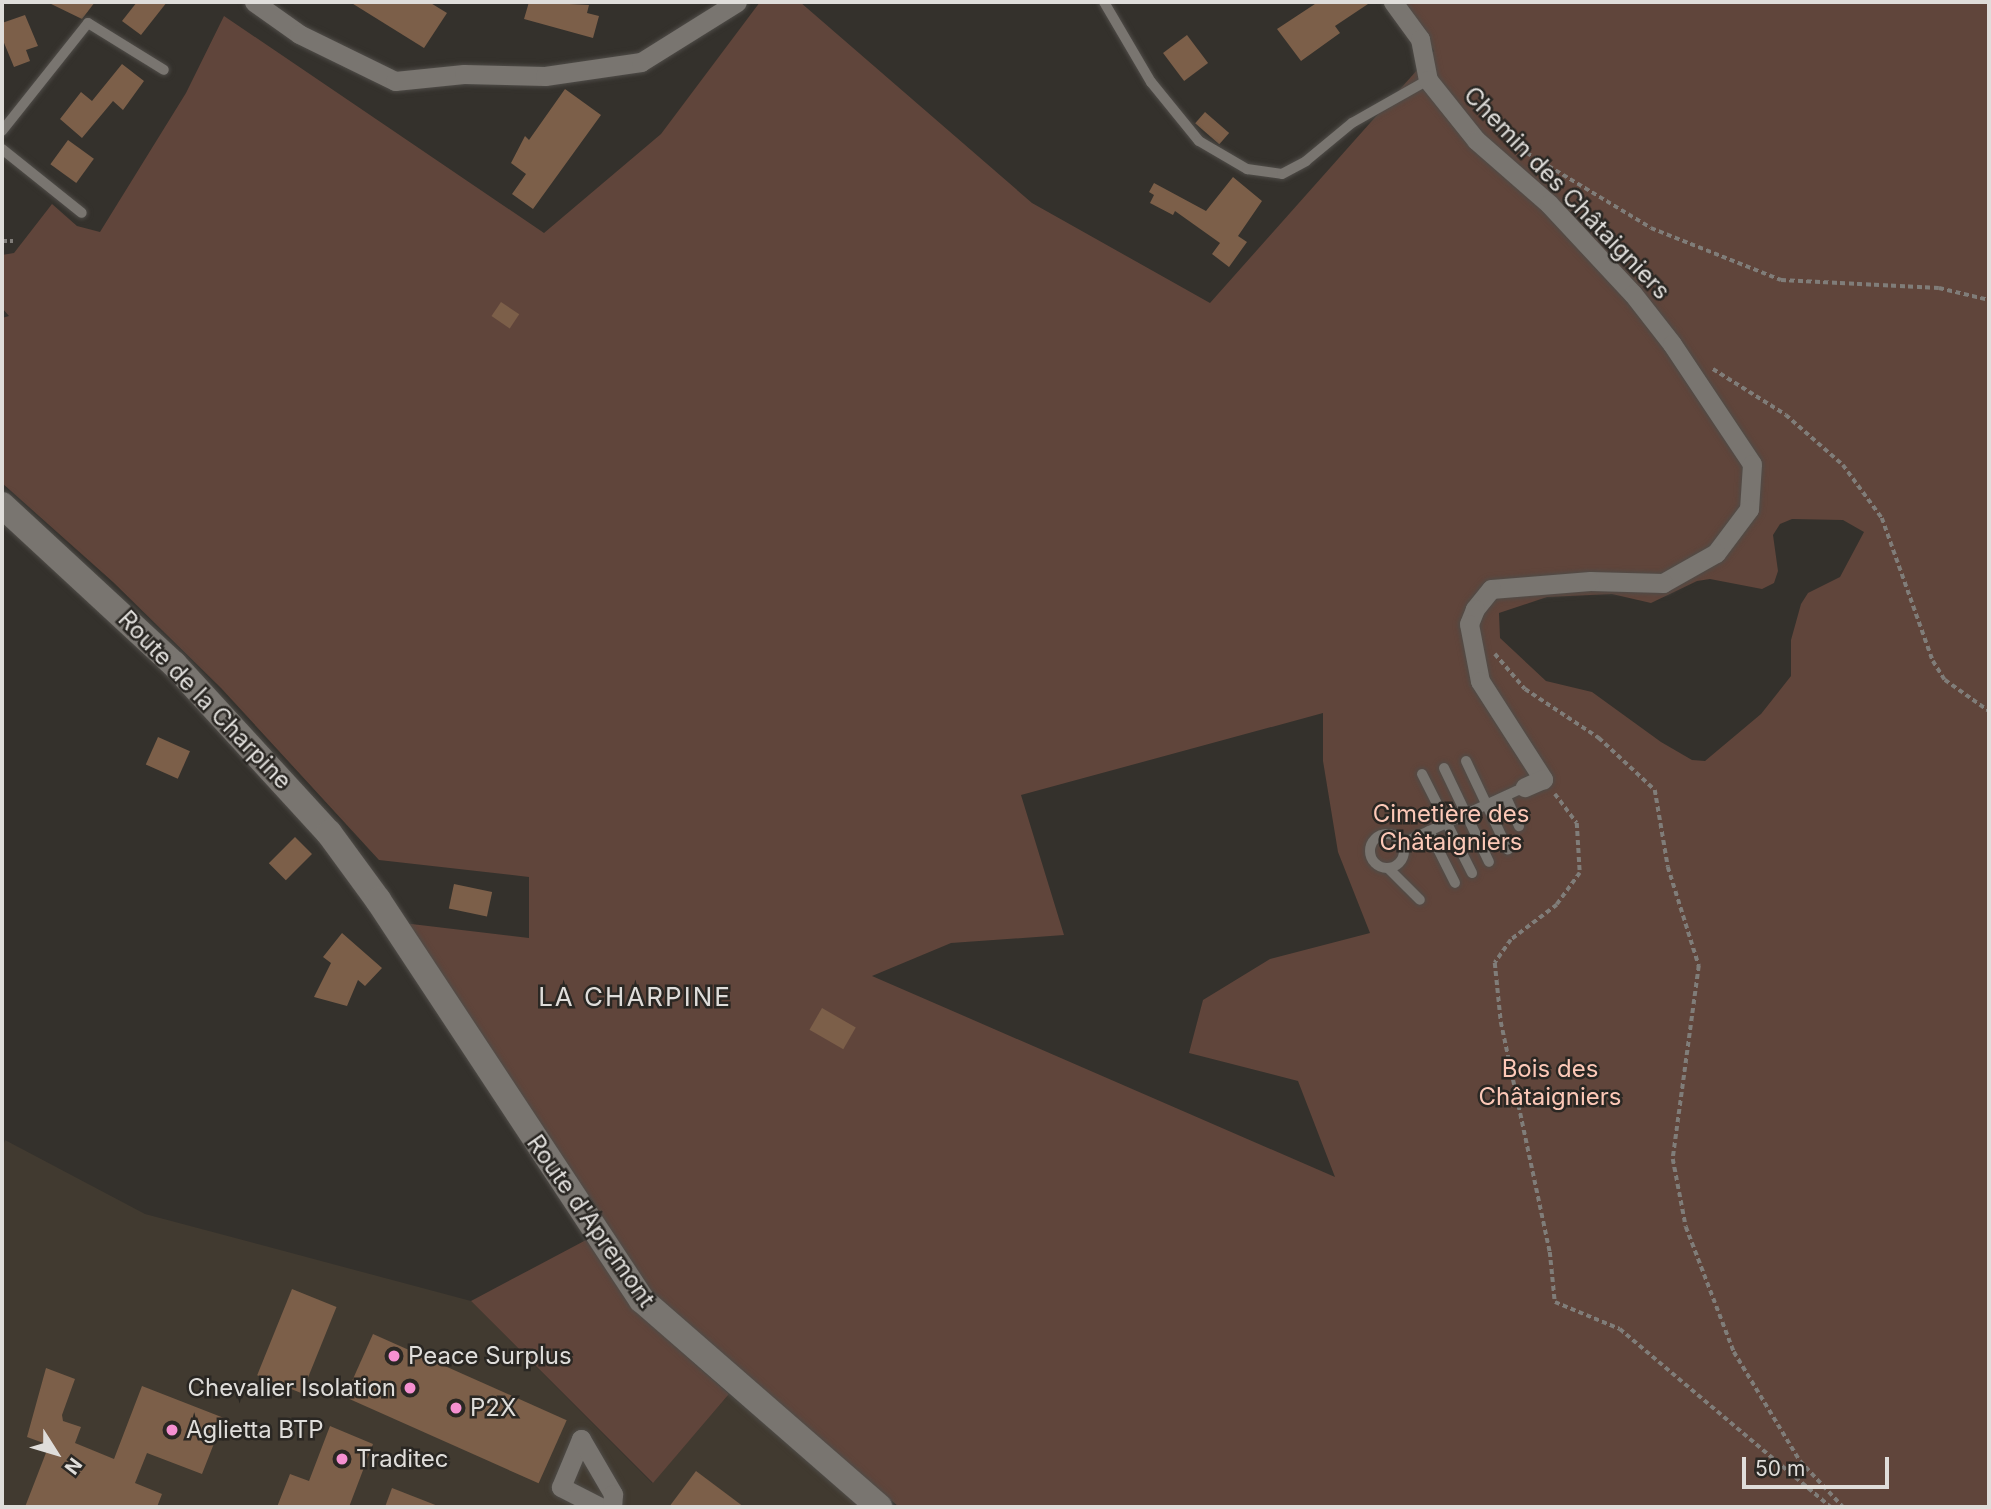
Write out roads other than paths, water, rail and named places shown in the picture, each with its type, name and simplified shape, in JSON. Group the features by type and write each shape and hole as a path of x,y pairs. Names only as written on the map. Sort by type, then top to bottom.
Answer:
{"main road":[{"name":"Route de la Charpine","path":"2,505 174,664 267,761 329,833 387,915"},
{"name":"Route d'Apremont","path":"387,915 642,1300 879,1507"}],"street":[{"path":"254,2 299,34 395,80 464,74 545,76 641,62 737,2"},
{"name":"Chemin des Châtaigniers","path":"1393,2 1420,39 1428,80 1476,140 1549,204 1633,294 1724,418 1752,464 1749,509 1716,553 1663,583 1590,580 1490,589 1475,609 1469,624 1480,681 1534,783"},
{"path":"600,1507 561,1487 581,1439 613,1494 612,1507"}],"lane":[{"path":"1104,2 1151,82 1199,141 1247,169 1282,174 1306,161 1352,123 1428,80"},
{"path":"2,131 88,23 164,70"},
{"path":"2,149 82,213"},
{"path":"1466,761 1508,850"},
{"path":"1444,768 1489,862"},
{"path":"1422,774 1472,873"},
{"path":"1403,843 1534,783"},
{"path":"1506,797 1519,825"},
{"path":"1429,831 1455,883"},
{"path":"1403,843 1386,833 1374,839 1372,858 1388,868 1420,900"},
{"path":"1388,868 1404,856 1403,843"}],"place":[{"name":"Peace Surplus","path":"394,1356"},
{"name":"Chevalier Isolation","path":"410,1388"},
{"name":"P2X","path":"456,1408"},
{"name":"Aglietta BTP","path":"172,1430"},
{"name":"Traditec","path":"342,1459"}],"district":[{"name":"LA CHARPINE","path":"635,997"}],"park label":[{"name":"Cimetière des Châtaigniers","path":"1451,828"},
{"name":"Bois des Châtaigniers","path":"1550,1083"}]}
